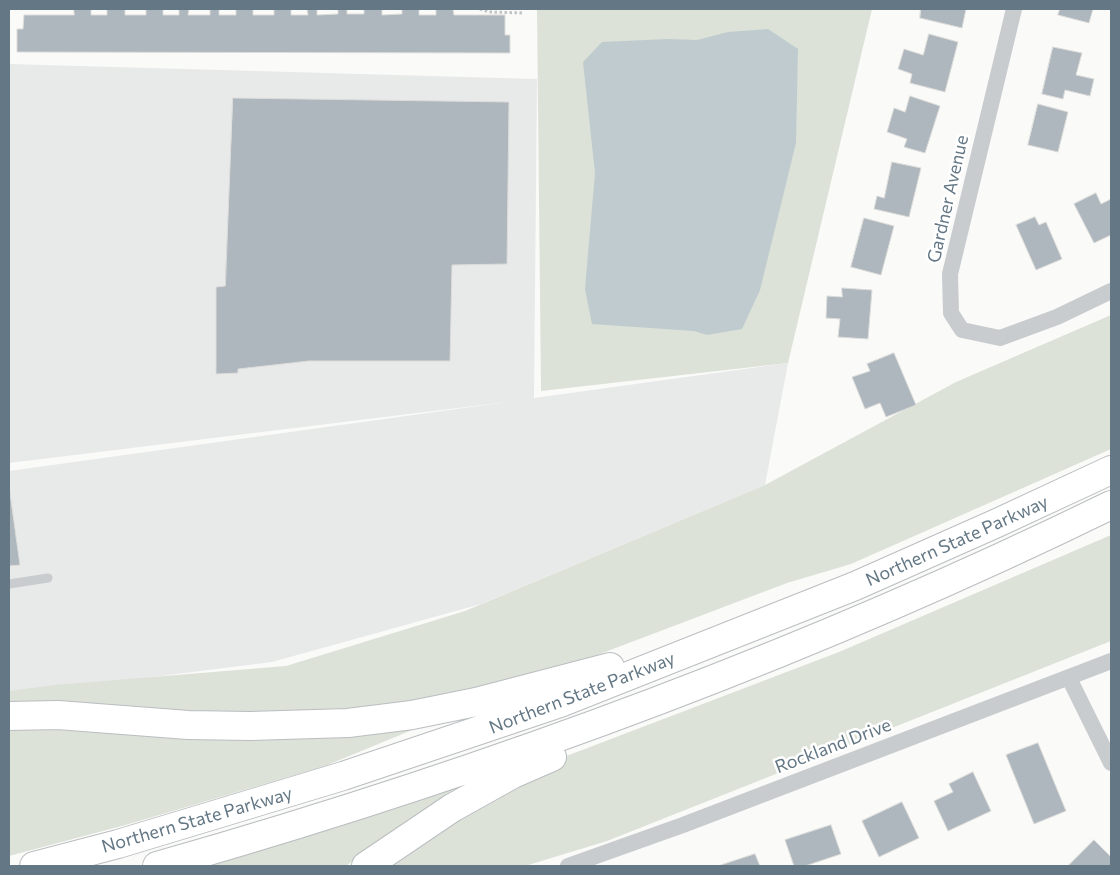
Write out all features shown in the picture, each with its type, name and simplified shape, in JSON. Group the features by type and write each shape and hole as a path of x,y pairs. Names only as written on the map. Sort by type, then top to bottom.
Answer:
{"highway":[{"name":"Northern State Parkway","path":"34,866 194,822 416,753 560,703 855,586 997,524 1111,470"},
{"name":"Northern State Parkway","path":"157,866 432,781 659,700 892,605 1111,506"},
{"path":"9,716 58,715 242,726 348,723 412,715 468,704 707,645"},
{"path":"366,866 472,796 513,774 551,758 659,700"}],"street":[{"name":"Gardner Avenue","path":"1014,9 950,274 951,313 962,330 1000,338 1111,292"},
{"name":"Rockland Drive","path":"568,866 683,825 1111,661"},
{"path":"1069,678 1111,763"}],"lane":[{"path":"9,584 48,578"}],"path":[{"path":"480,9 489,12 524,13"}],"shaded area":[{"path":"537,9 872,9 788,363 541,391"},
{"path":"768,29 798,49 796,143 760,290 742,329 707,335 694,331 592,324 585,289 595,173 583,62 602,42 668,39 697,40 728,32"},
{"path":"9,64 537,79 534,398 788,363 765,485 481,604 272,662 9,695 9,471 507,402 9,463"},
{"path":"1111,315 1111,449 851,564 787,583 563,668 455,697 291,716 9,706 9,691 55,685 286,666 465,611 765,485 956,382"},
{"path":"1111,535 1111,641 607,841 525,866 382,866 535,768 839,652"},
{"path":"9,721 434,721 325,766 129,824 9,856"},
{"path":"461,786 459,792 372,847 346,866 209,866"}],"building":[{"path":"74,9 91,9 91,15 107,15 107,9 125,9 125,15 146,15 146,9 163,9 163,15 179,15 179,9 189,9 188,15 210,15 210,9 219,9 219,15 236,15 236,9 253,9 253,15 274,15 274,9 291,9 291,15 308,15 307,9 317,9 317,15 338,14 338,9 347,9 347,14 364,14 364,9 382,9 382,15 402,14 402,9 419,9 419,15 436,15 436,9 453,9 454,15 505,15 505,35 510,35 510,53 17,52 17,29 23,29 24,15 74,15"},
{"path":"921,9 966,9 962,28 920,18"},
{"path":"1060,9 1093,9 1089,23 1058,15"},
{"path":"929,34 958,42 945,92 910,83 912,74 898,69 904,49 923,55"},
{"path":"1053,47 1082,53 1076,75 1094,79 1090,96 1065,90 1063,99 1042,94"},
{"path":"910,96 940,106 925,153 904,147 907,139 887,132 894,108 905,112"},
{"path":"233,98 509,102 507,264 452,265 450,361 309,361 238,369 238,373 216,374 216,287 225,286"},
{"path":"1038,104 1068,112 1058,152 1028,145"},
{"path":"892,162 921,168 909,217 874,209 877,196 884,198"},
{"path":"1096,193 1101,204 1111,199 1111,235 1094,243 1074,204"},
{"path":"1035,217 1039,225 1046,222 1062,259 1036,270 1016,225"},
{"path":"864,218 894,226 881,275 851,267"},
{"path":"842,288 872,290 868,339 838,337 840,319 826,318 827,296 842,297"},
{"path":"894,353 916,405 886,417 880,403 865,409 852,377 870,371 867,364"},
{"path":"9,486 20,565 9,566"},
{"path":"1038,743 1066,811 1034,824 1006,755"},
{"path":"973,772 991,811 948,831 934,801 953,792 949,784"},
{"path":"902,802 919,838 879,857 862,821"},
{"path":"831,825 841,854 805,866 794,866 785,840"},
{"path":"1094,840 1111,857 1111,866 1068,866"},
{"path":"755,854 760,866 718,866"}]}
